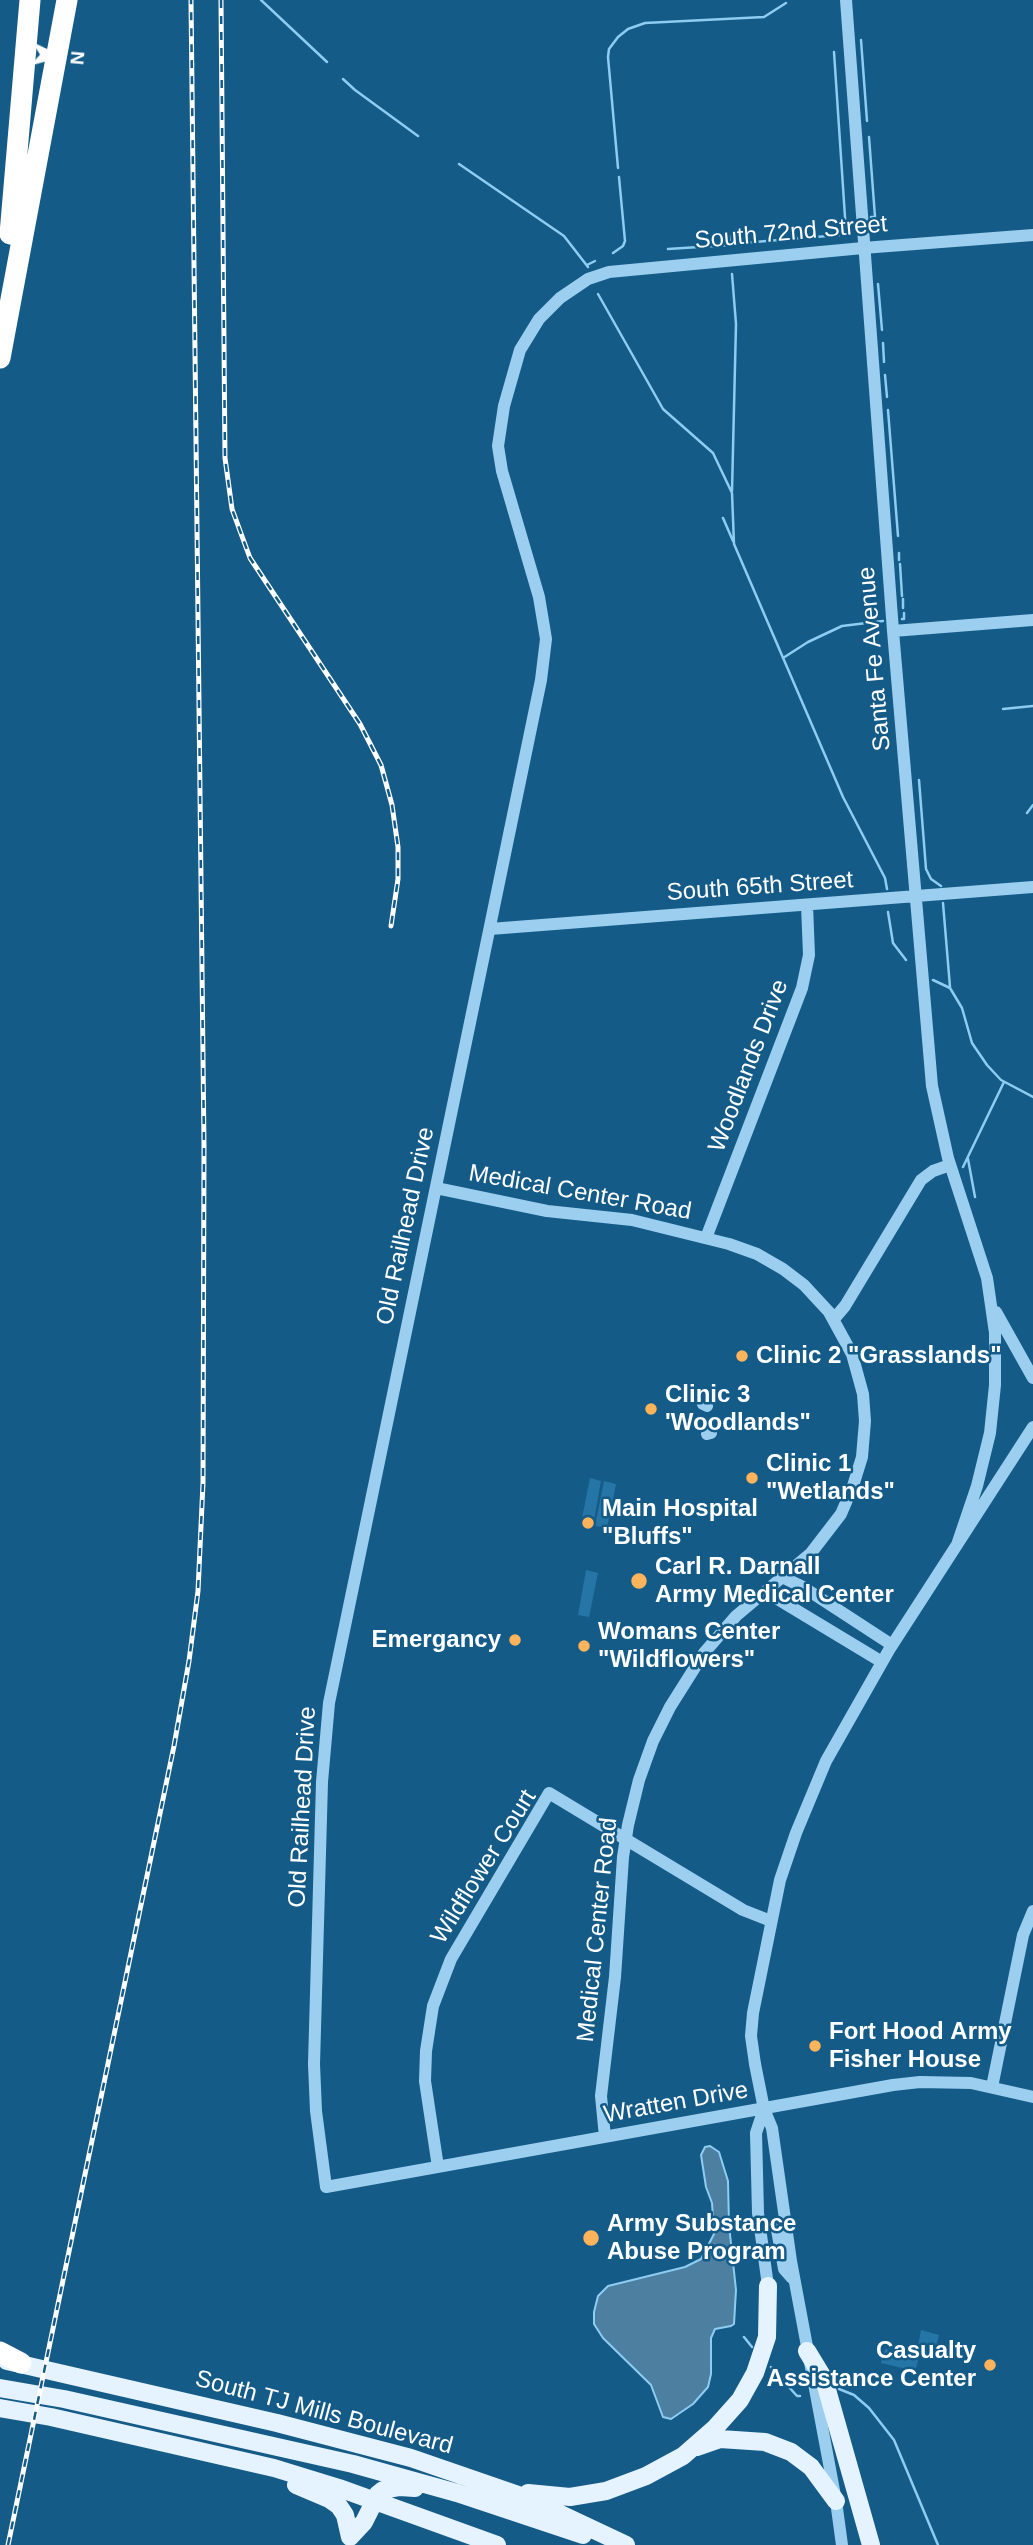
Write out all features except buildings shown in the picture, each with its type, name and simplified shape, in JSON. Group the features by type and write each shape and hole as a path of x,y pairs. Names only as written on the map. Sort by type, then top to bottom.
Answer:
{"highway":[{"path":"0,312 10,235 30,0"},
{"path":"0,358 67,0"},
{"path":"0,2352 21,2363"}],"main road":[{"path":"683,2456 715,2428 740,2400 755,2373 767,2337 768,2286"},
{"path":"807,2351 824,2379 871,2545"},
{"name":"South TJ Mills Boulevard","path":"0,2360 313,2432 411,2458 524,2497 626,2545"},
{"name":"South TJ Mills Boulevard","path":"0,2388 64,2399 353,2464 457,2493 613,2545"},
{"path":"0,2408 51,2417 274,2468 497,2545"},
{"path":"0,2417 51,2417"},
{"path":"491,2486 540,2495 570,2497 606,2491 646,2476 705,2443 720,2439 765,2442 791,2452 811,2467 836,2501"},
{"path":"274,2468 295,2485 339,2506 345,2515 346,2541"},
{"path":"346,2541 379,2503 383,2490 400,2487 457,2493"},
{"path":"379,2503 465,2545"}],"street":[{"name":"Santa Fe Avenue","path":"846,0 893,631 932,1086 950,1165 982,1259 993,1306"},
{"name":"South 72nd Street","path":"560,298 588,279 609,272 1033,235"},
{"name":"Old Railhead Drive","path":"326,2187 316,2111 314,2064 325,1731 541,680 545,639 539,597 502,471 498,446 512,374 520,350 539,319 560,298"},
{"path":"893,631 1033,620"},
{"name":"South 65th Street","path":"490,929 1033,887"},
{"name":"Woodlands Drive","path":"706,1238 802,988 809,955 807,905"},
{"path":"834,1319 845,1306 921,1180 933,1171 950,1165"},
{"name":"Medical Center Road","path":"436,1188 547,1210 632,1220 706,1238 771,1261 804,1285 834,1319 852,1354 863,1394 865,1421 862,1457 848,1501 834,1525 811,1553 736,1616 714,1640 670,1707 653,1741 639,1780 625,1839 615,1977 601,2096 605,2137"},
{"path":"993,1306 1033,1378"},
{"path":"958,1542 978,1486 990,1433 995,1360 993,1306"},
{"path":"842,2545 794,2280 772,2128 764,2109 752,2049 751,2026 771,1921 787,1858 815,1784 841,1731 892,1645 1033,1427"},
{"path":"782,1577 803,1587 892,1645"},
{"path":"762,1594 776,1598 882,1662"},
{"name":"Wildflower Court","path":"438,2167 426,2094 426,2051 428,2026 440,1983 467,1931 549,1793 743,1910 771,1921"},
{"path":"992,2087 1023,1935 1033,1911"},
{"name":"Wratten Drive","path":"326,2187 893,2085 920,2082 971,2083 1033,2097"},
{"path":"764,2109 756,2133 758,2213 768,2286"}],"shaded area":[{"path":"590,1478 601,1481 593,1526 581,1523"},
{"path":"604,1481 616,1484 607,1528 595,1526"},
{"path":"586,1570 598,1573 589,1617 578,1615"},
{"path":"710,2146 719,2152 728,2181 729,2225 736,2290 734,2324 715,2329 711,2338 711,2374 708,2387 693,2404 671,2419 663,2417 651,2385 603,2338 594,2324 594,2312 598,2296 608,2286 685,2267 701,2259 714,2234 712,2203 706,2187 701,2155 705,2147"},
{"path":"921,2330 939,2335 933,2360 919,2357 915,2371 881,2363 885,2349 916,2357"}],"waterway":[{"path":"261,0 327,62"},
{"path":"618,168 608,57 609,49 618,37 628,29 645,23 764,17 786,3"},
{"path":"861,40 867,121"},
{"path":"729,236 730,244 840,235 846,232 834,52"},
{"path":"343,79 418,136"},
{"path":"869,137 875,217 871,217"},
{"path":"459,164 564,236 588,267"},
{"path":"613,253 623,246 625,241 619,177"},
{"path":"668,249 730,245"},
{"path":"587,265 595,261"},
{"path":"732,274 736,324 732,491"},
{"path":"878,284 882,330"},
{"path":"598,294 663,409 713,453 732,493 734,544 843,797 885,878 887,889"},
{"path":"883,343 884,362"},
{"path":"885,375 887,397"},
{"path":"888,410 898,536"},
{"path":"723,518 733,541"},
{"path":"899,553 899,560"},
{"path":"900,564 902,596"},
{"path":"903,599 903,608"},
{"path":"902,619 904,613"},
{"path":"783,658 808,642 842,626 883,621"},
{"path":"1003,709 1033,706"},
{"path":"919,780 926,869 931,879 941,886"},
{"path":"1027,813 1033,805"},
{"path":"943,903 950,987"},
{"path":"888,912 893,943 906,960"},
{"path":"933,980 950,988 962,1008 972,1043 987,1065 1001,1080 1033,1097"},
{"path":"963,1167 1004,1082"},
{"path":"968,1159 975,1197"},
{"path":"744,2337 752,2347"},
{"path":"771,2367 797,2396 800,2396"},
{"path":"839,2389 854,2395 869,2408 894,2440 938,2545"}],"railway":[{"path":"8,2545 174,1746 198,1591 203,1483 204,1145 191,0"},
{"path":"221,0 225,458 232,509 250,558 360,724 381,765 392,805 398,847 398,879 391,926"}],"place":[{"name":"Clinic 2 \"Grasslands\"","path":"742,1356"},
{"name":"Clinic 3 'Woodlands\"","path":"651,1409"},
{"name":"Clinic 1 \"Wetlands\"","path":"752,1478"},
{"name":"Main Hospital \"Bluffs\"","path":"588,1523"},
{"name":"Carl R. Darnall Army Medical Center","path":"639,1581"},
{"name":"Emergancy","path":"515,1640"},
{"name":"Womans Center \"Wildflowers\"","path":"584,1646"},
{"name":"Fort Hood Army Fisher House","path":"815,2046"},
{"name":"Army Substance Abuse Program","path":"591,2238"},
{"name":"Casualty Assistance Center","path":"990,2365"}]}
